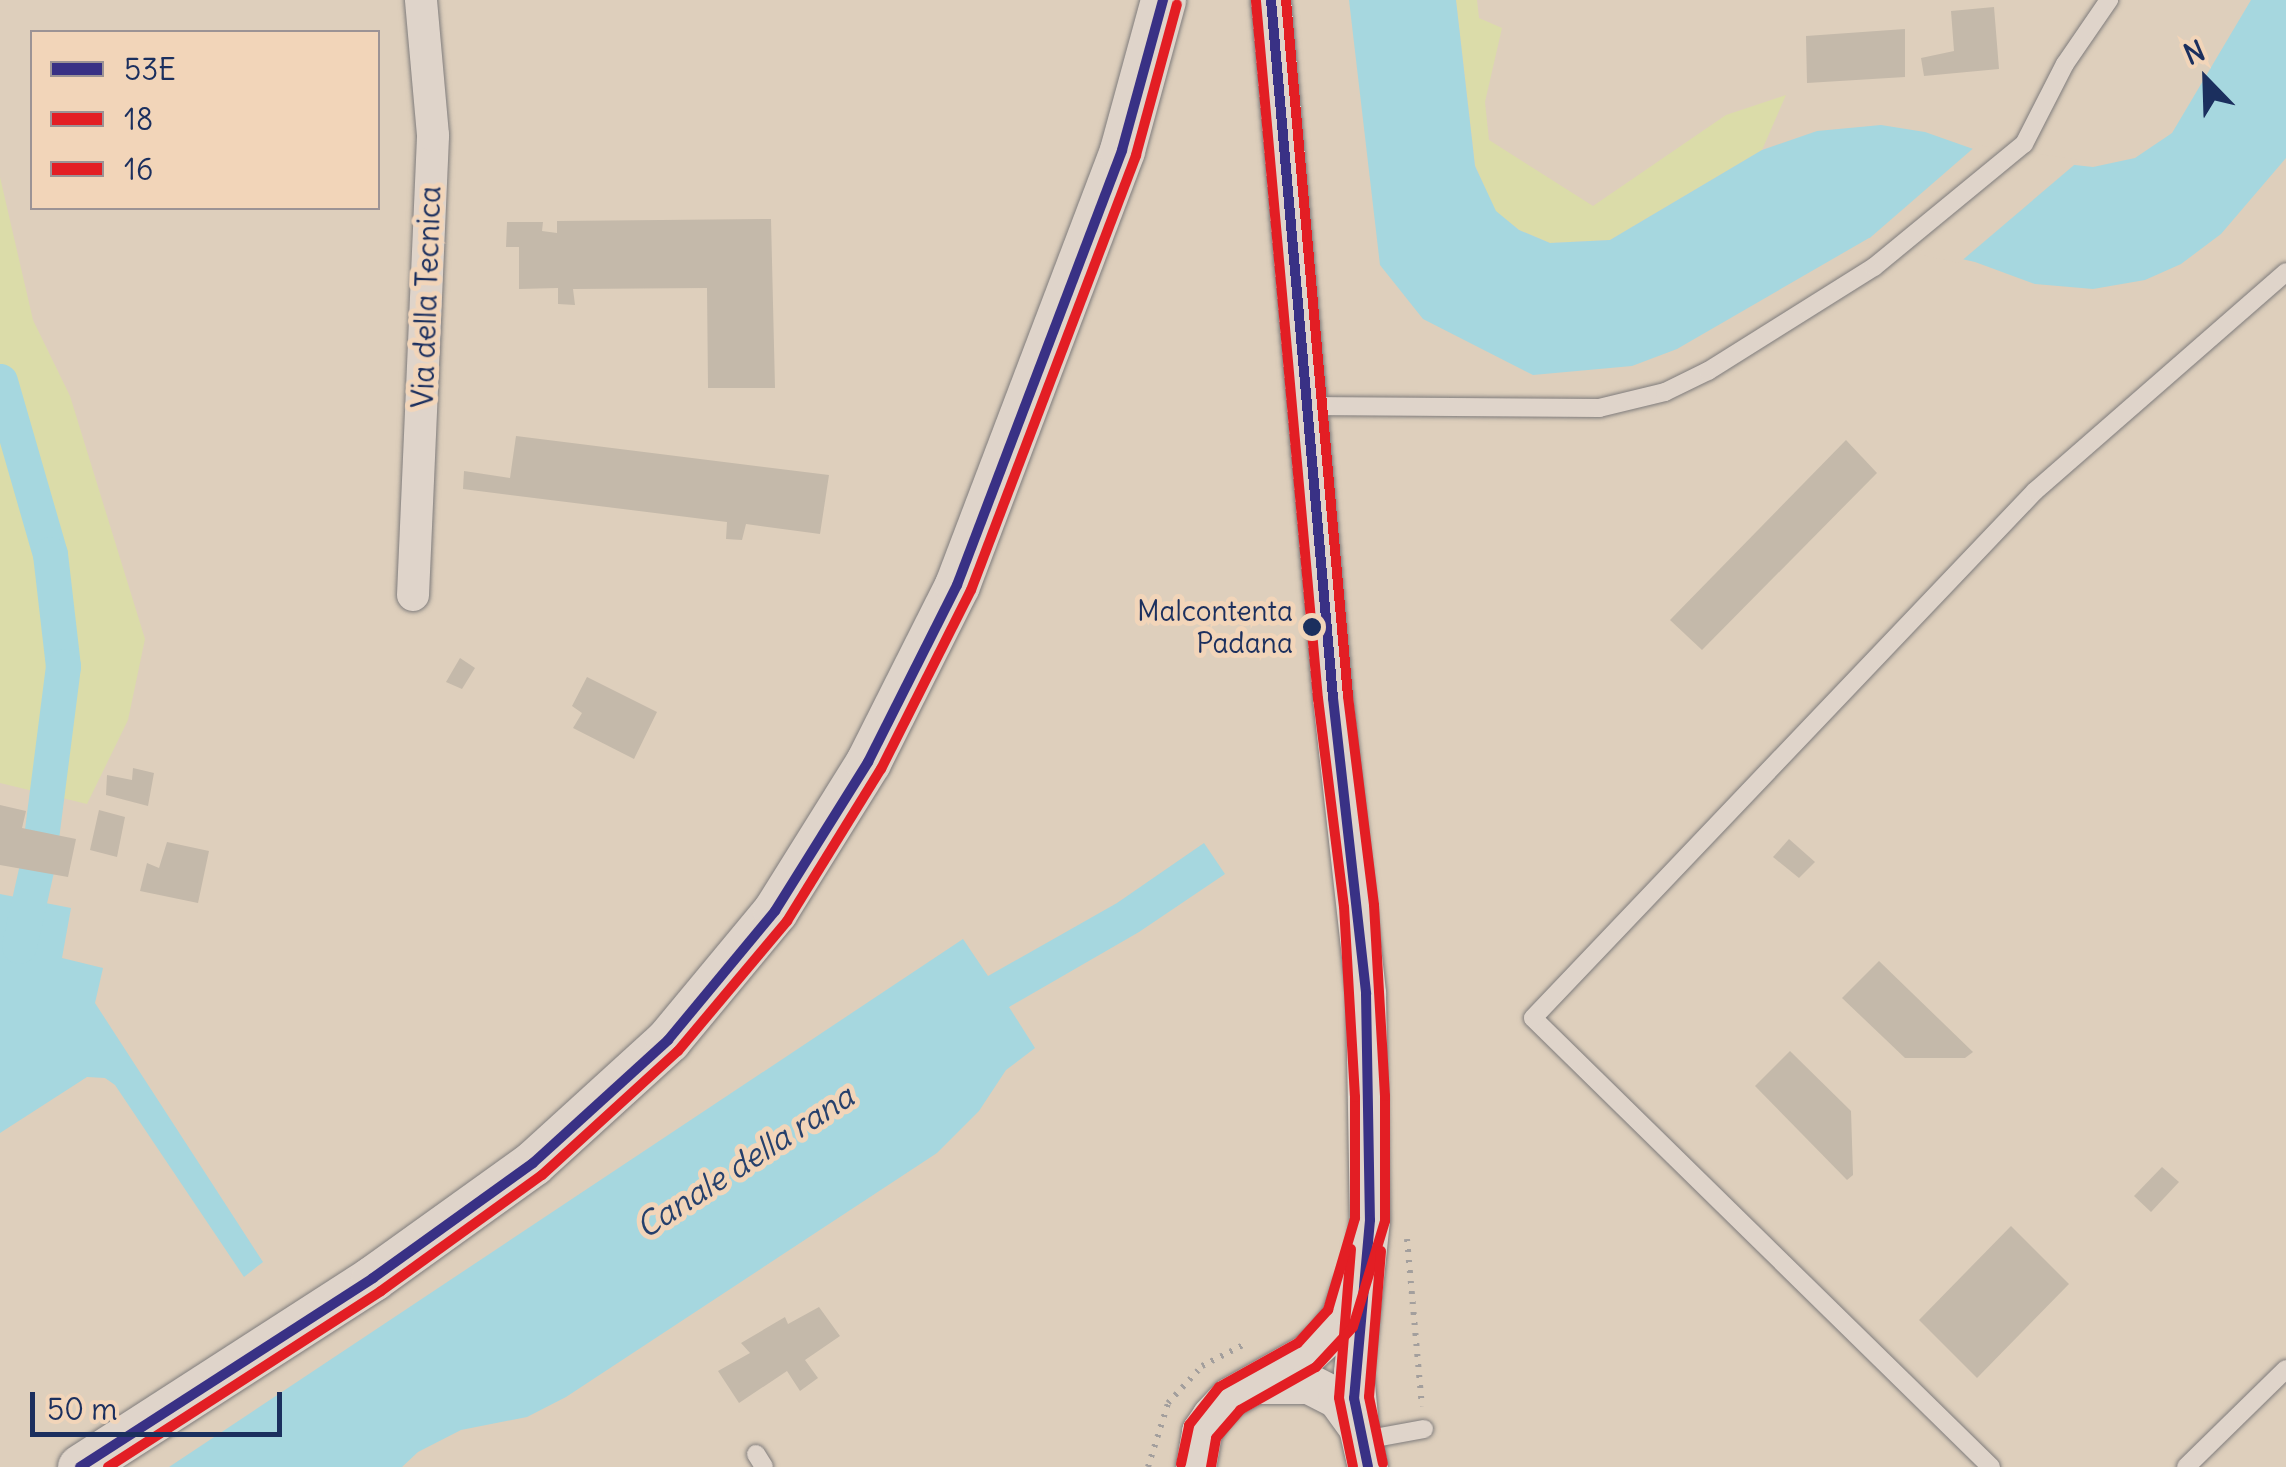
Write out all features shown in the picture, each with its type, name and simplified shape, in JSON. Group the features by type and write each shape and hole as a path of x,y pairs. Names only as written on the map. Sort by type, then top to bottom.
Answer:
{"main road":[{"path":"80,1467 373,1278 532,1163 668,1040 775,911 868,762 956,585 1122,150 1163,0"}],"street":[{"name":"Via della Tecnica","path":"413,595 433,135 421,0"},
{"path":"1271,0 1333,698 1388,1224 1354,1373 1364,1445"},
{"path":"1181,1467 1199,1449 1230,1398 1306,1355 1340,1318 1388,1224"},
{"path":"1246,1387 1268,1382 1309,1384 1338,1399 1364,1445"}],"lane":[{"path":"1307,406 1599,408 1640,400 1749,349 1901,246 2024,144 2065,64 2110,0"},
{"path":"1991,1467 1532,1018 2035,491 2286,272"},
{"path":"2186,1467 2286,1369"},
{"path":"1364,1445 1424,1428"}],"path":[{"path":"1388,1224 1424,1428"},
{"path":"1148,1467 1162,1416 1182,1386 1222,1353 1256,1342"}],"green space":[{"path":"1456,0 1477,0 1479,18 1502,28 1485,102 1489,140 1593,206 1726,115 1786,95 1762,150 1610,240 1550,243 1519,230 1495,211 1475,165"},
{"path":"0,177 33,320 70,396 145,639 128,720 87,804 0,783"}],"water":[{"path":"1349,0 1456,0 1475,166 1496,211 1519,230 1550,243 1610,240 1762,150 1817,131 1881,125 1925,132 1993,156 2093,167 2135,158 2172,133 2251,0 2286,0 2286,158 2221,234 2181,264 2145,280 2093,289 2035,284 1975,262 1869,238 1677,349 1632,366 1533,375 1423,319 1380,265"},
{"name":"Canale della rana","path":"1204,843 1225,874 1139,932 1009,1007 1035,1048 1006,1070 979,1111 937,1153 566,1397 527,1417 461,1430 418,1452 402,1467 169,1467 963,939 988,976 1117,903"},
{"path":"0,894 71,908 62,958 103,968 95,1003 263,1262 244,1277 115,1085 105,1078 87,1077 0,1133"}],"pier":[{"path":"1977,145 2080,160 1959,263 1864,243"}],"building":[{"path":"1994,7 1999,69 1924,76 1921,58 1954,51 1951,11"},
{"path":"1905,29 1905,77 1807,83 1806,36"},
{"path":"771,219 775,388 708,388 707,288 573,289 575,305 558,304 558,288 519,289 519,247 506,247 507,222 543,222 542,231 557,233 557,221"},
{"path":"516,436 829,475 820,534 746,524 742,540 726,539 727,522 463,489 464,471 510,478"},
{"path":"1846,440 1877,473 1702,650 1670,620"},
{"path":"460,658 475,668 462,689 446,682"},
{"path":"587,677 657,712 634,759 573,728 582,713 572,706"},
{"path":"133,768 154,773 148,806 106,795 107,775 132,780"},
{"path":"0,805 26,811 22,828 76,839 68,877 0,865"},
{"path":"99,810 125,817 117,857 90,850"},
{"path":"1789,839 1815,862 1799,878 1773,857"},
{"path":"167,842 209,851 198,903 140,891 147,863 159,868"},
{"path":"1879,961 1973,1052 1965,1058 1905,1058 1842,998"},
{"path":"1790,1051 1851,1111 1853,1175 1847,1180 1755,1086"},
{"path":"2162,1167 2179,1182 2151,1212 2134,1196"},
{"path":"2011,1226 2069,1284 1977,1378 1919,1320"},
{"path":"819,1307 840,1336 805,1360 818,1378 800,1391 787,1371 739,1403 718,1371 750,1353 741,1343 785,1317 788,1324"}],"waterway":[{"path":"0,381 50,554 63,666 38,861 19,946"}],"transit line":[{"name":"53E","path":"80,1467 373,1278 533,1163 668,1040 775,911 868,762 957,585 1122,150 1163,0"},
{"name":"53E","path":"1271,0 1333,698 1366,994 1370,1220 1354,1398 1368,1467"},
{"name":"18","path":"1211,1467 1216,1438 1240,1410 1316,1367 1353,1327 1385,1221 1385,1096 1374,905 1348,696 1286,0"},
{"name":"16","path":"1181,1464 1189,1425 1219,1387 1298,1343 1328,1310 1355,1218 1355,1097 1344,907 1318,699 1256,1"},
{"name":"18","path":"108,1467 381,1291 542,1175 678,1051 787,921 881,769 971,590 1136,155 1177,4"},
{"name":"18","path":"1351,1249 1339,1398 1353,1467"},
{"name":"16","path":"1381,1251 1369,1397 1383,1464"}],"place":[{"name":"Malcontenta Padana","path":"1312,627"}]}
